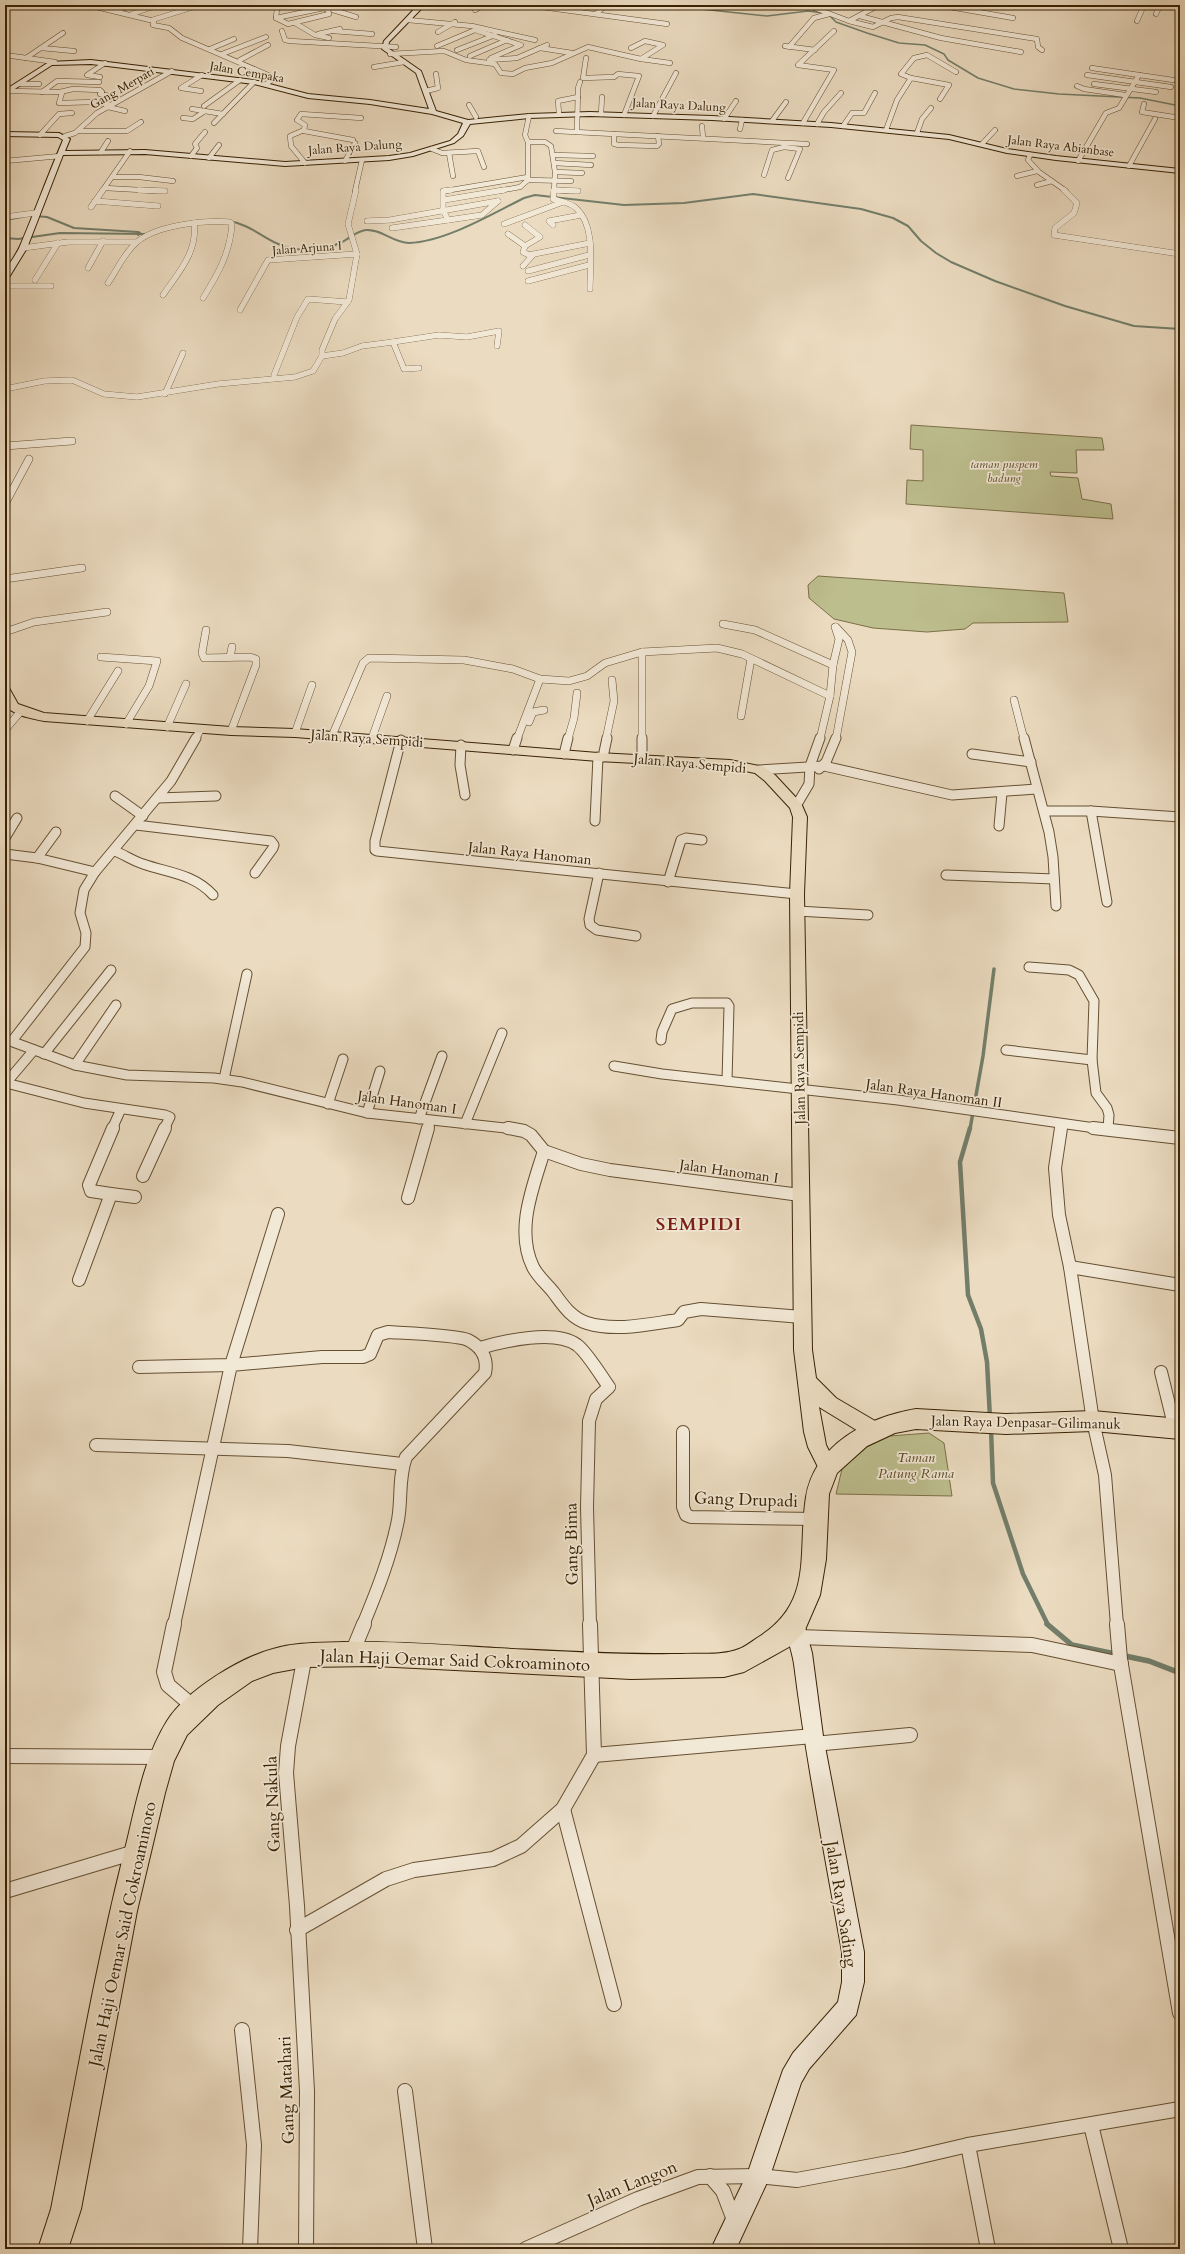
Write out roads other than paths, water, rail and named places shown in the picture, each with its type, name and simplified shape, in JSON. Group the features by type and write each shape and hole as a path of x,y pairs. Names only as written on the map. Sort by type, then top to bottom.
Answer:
{"highway":[{"name":"Jalan Raya Denpasar-Gilimanuk","path":"875,1431 892,1423 916,1419 1006,1424 1093,1421 1178,1429"},
{"name":"Jalan Haji Oemar Said Cokroaminoto","path":"54,2249 66,2209 123,1911 137,1851 162,1757 178,1726 196,1708 209,1696 244,1672 273,1661 305,1655 352,1653 631,1667 724,1665 744,1660 761,1652 780,1638 796,1630 808,1595 814,1559 818,1494 828,1467 849,1447 875,1431"}],"main road":[{"path":"5,691 12,709"},
{"name":"Jalan Raya Sempidi","path":"12,709 44,717 126,724 231,732 295,733 372,738 601,757 642,758 730,764 760,770 779,786 796,806 800,817 797,911 801,1090 800,1195 802,1317 813,1432 817,1447 828,1467"},
{"path":"808,1383 829,1404 875,1431"}],"street":[{"path":"88,5 132,14 152,20 200,5"},
{"path":"103,8 110,5"},
{"path":"116,11 131,5"},
{"path":"132,14 157,5 168,5 183,10"},
{"path":"238,7 243,5"},
{"path":"271,5 277,8 292,5"},
{"path":"276,18 287,24 328,15 329,11 316,5"},
{"path":"344,5 344,7 333,10 356,17"},
{"path":"372,5 384,7 391,5"},
{"path":"282,31 284,39 288,41 385,44 408,20 416,9 422,5"},
{"path":"475,10 484,5"},
{"path":"528,5 612,15 667,24"},
{"path":"597,13 606,5"},
{"path":"849,21 879,5"},
{"path":"938,5 1013,18"},
{"path":"1137,21 1144,5"},
{"path":"1156,14 1160,5"},
{"path":"1168,5 1180,7"},
{"path":"814,7 849,21 882,29"},
{"path":"276,18 277,8"},
{"path":"276,18 324,8"},
{"path":"612,15 616,11"},
{"path":"789,47 815,17 842,11"},
{"path":"158,12 168,14"},
{"path":"860,16 884,21 941,38 1020,52"},
{"path":"873,27 884,21 898,17 1037,39 1038,47 1042,50"},
{"path":"152,20 155,22 153,25 168,28 179,36 275,78 266,84"},
{"path":"408,20 455,22 503,31 535,40"},
{"path":"438,32 455,22"},
{"path":"295,23 315,35 327,38 405,47"},
{"path":"856,28 864,25"},
{"path":"306,29 314,28"},
{"path":"295,40 340,29"},
{"path":"390,54 437,48 475,30 521,45 485,60"},
{"path":"333,31 372,34"},
{"path":"457,50 503,31"},
{"path":"803,123 834,70 798,65 834,32"},
{"path":"26,58 63,34"},
{"path":"222,54 266,36"},
{"path":"210,49 234,39"},
{"path":"470,56 507,40"},
{"path":"631,48 646,41 663,45 641,60"},
{"path":"385,44 390,54 419,72 434,112"},
{"path":"240,60 268,45"},
{"path":"420,46 457,50 477,60 517,58 547,46"},
{"path":"783,46 815,50"},
{"path":"540,48 578,53 592,47 641,60 670,63"},
{"path":"42,48 74,51"},
{"path":"437,48 477,62 495,64 504,74 513,74 525,68 544,64 572,53"},
{"name":"Jalan Cempaka","path":"5,55 52,63 104,63 254,82 308,96 370,102 434,112 468,122"},
{"path":"940,99 949,86 911,78 902,73 909,62 917,56 923,55 934,56 956,72"},
{"path":"5,62 16,57"},
{"path":"586,58 583,78 614,77 618,74 639,76 624,114"},
{"path":"232,59 249,62 247,66"},
{"path":"374,67 404,62"},
{"path":"7,92 52,63"},
{"path":"42,92 57,81 100,79 87,76 104,63"},
{"path":"544,64 555,70"},
{"path":"1092,68 1173,80"},
{"name":"Gang Merpati","path":"64,136 78,131 91,117 172,71"},
{"path":"654,116 676,73"},
{"path":"426,90 438,88 436,74"},
{"path":"201,91 181,88 202,75"},
{"path":"1086,75 1171,87"},
{"path":"1078,161 1106,113 1119,108 1129,88 1139,75"},
{"path":"886,130 897,100 911,78"},
{"path":"183,118 192,119 240,80"},
{"path":"214,123 254,82"},
{"path":"577,132 580,82"},
{"path":"19,84 39,84"},
{"path":"1094,84 1156,92"},
{"path":"1077,86 1084,89 1125,96"},
{"path":"7,92 60,92 71,89 100,90 102,92 100,94 113,97"},
{"path":"60,92 62,93 58,101 59,103 95,102 126,111"},
{"path":"817,124 824,112 841,93"},
{"path":"843,126 852,113 864,113 875,93"},
{"path":"559,114 558,101 578,96"},
{"path":"601,114 602,97"},
{"path":"724,119 736,101"},
{"path":"772,121 786,102"},
{"path":"1144,104 1141,112 1180,118"},
{"path":"469,105 476,117"},
{"path":"192,109 205,108 223,114"},
{"path":"917,132 922,119 931,108"},
{"path":"1166,116 1168,108"},
{"path":"40,135 59,114 72,113"},
{"path":"298,118 304,114 361,118"},
{"name":"Jalan Raya Dalung","path":"61,155 130,151 274,163 305,163 402,157 432,149 456,139 461,135 464,125 468,122 559,114 624,114 772,121 917,132 941,136"},
{"path":"392,228 482,215 498,201 520,187 528,178 528,142 525,135 530,116"},
{"path":"298,118 335,120"},
{"path":"298,118 297,120 306,127 304,131"},
{"path":"1129,166 1155,119"},
{"path":"740,129 742,120"},
{"path":"78,131 127,130 141,122"},
{"path":"702,126 703,138"},
{"path":"614,134 614,144 657,146 659,144 654,129"},
{"path":"982,144 995,130"},
{"path":"305,163 291,146 290,136 304,131 354,141 345,161"},
{"path":"556,131 657,136 680,135 703,138 729,137 806,144"},
{"path":"191,156 197,148 195,144 205,132"},
{"path":"5,134 64,136 67,141 35,213 25,242 5,277"},
{"name":"Jalan Raya Abianbase","path":"941,136 1030,155 1180,171"},
{"path":"101,152 108,141"},
{"path":"528,142 548,142 552,146 555,172 553,195"},
{"path":"793,148 796,143"},
{"path":"209,158 219,145"},
{"path":"764,175 772,150 793,148 800,149 788,178"},
{"path":"432,149 439,153 480,151 484,167"},
{"path":"91,207 130,151"},
{"path":"449,153 453,176"},
{"path":"5,162 61,155"},
{"path":"554,155 593,156"},
{"path":"1030,155 1028,160 1037,171 1075,200 1077,206 1074,213 1055,228 1054,234 1180,254"},
{"path":"5,389 65,380 76,381 104,394 137,397 165,394 218,384 302,375 312,371 322,356 322,350 335,319 347,302 357,254 348,224 362,160"},
{"path":"554,163 591,165"},
{"path":"1017,176 1037,171"},
{"path":"555,172 582,173"},
{"path":"112,177 139,177 173,181"},
{"path":"448,220 443,210 444,200 442,192 445,190 528,178 571,181"},
{"path":"1037,185 1052,181"},
{"path":"444,200 520,187"},
{"path":"105,188 165,191"},
{"path":"512,214 553,195 578,191"},
{"path":"553,195 563,202 575,206 581,215 590,236 590,289"},
{"path":"95,201 158,206"},
{"path":"367,221 393,219 498,201"},
{"path":"504,224 563,202"},
{"path":"5,217 35,213"},
{"path":"553,225 549,220 581,215"},
{"path":"25,242 136,242 154,234 194,223 224,221 232,224 229,252 203,298"},
{"path":"162,295 190,254 194,243 194,223"},
{"path":"524,225 540,237 525,246 523,252 533,255 590,244"},
{"path":"508,234 525,246"},
{"path":"88,268 103,241"},
{"path":"108,283 136,242"},
{"path":"35,280 58,243"},
{"name":"Jalan Arjuna I","path":"240,310 268,260 357,254"},
{"path":"523,266 533,255"},
{"path":"528,271 589,255"},
{"path":"528,281 589,265"},
{"path":"5,286 51,286"},
{"path":"274,375 303,304 308,299 347,302"},
{"path":"322,356 343,353 362,346 439,335 467,337 499,331 497,346"},
{"path":"393,342 399,353 403,368 419,368"},
{"path":"165,394 183,353"},
{"path":"5,446 72,441"},
{"path":"5,504 29,459"},
{"path":"5,579 82,568"},
{"path":"5,632 34,622 107,612"},
{"path":"723,624 755,630 833,665"},
{"path":"796,806 809,784 811,775 810,766 817,751 830,696 833,665 839,639 835,627 846,636 852,650 840,722 832,750 824,766 811,775"},
{"path":"206,630 202,653 204,658 254,657 256,661 231,732"},
{"path":"230,657 232,647"},
{"path":"332,736 366,659 464,660 513,669 540,679 552,681 577,680 587,676 605,663 642,652 717,648 731,650 830,696"},
{"path":"642,652 642,758"},
{"path":"102,657 157,661 156,669 144,695 126,724"},
{"path":"741,716 751,659"},
{"path":"87,721 118,671"},
{"path":"516,750 540,679"},
{"path":"595,821 601,757 614,701 612,680"},
{"path":"831,682 846,684"},
{"path":"167,727 186,684"},
{"path":"295,733 312,685"},
{"path":"564,754 574,718 577,693"},
{"path":"372,738 386,696"},
{"path":"1014,700 1031,762 1036,789 1044,811 1052,851 1056,906"},
{"path":"5,730 12,709"},
{"path":"516,750 532,713 544,710"},
{"path":"824,719 840,722"},
{"path":"8,1040 86,947 87,940 80,914 80,905 84,890 95,872 158,798 202,729"},
{"name":"Jalan Raya Hanoman","path":"401,740 375,841 375,850 377,852 797,894"},
{"path":"461,745 460,765 465,795"},
{"path":"972,754 1031,762"},
{"path":"760,770 777,771 810,766 824,766 952,795 1002,793 1036,789"},
{"path":"999,826 1002,793"},
{"path":"115,796 143,816"},
{"path":"158,798 216,796"},
{"path":"1044,811 1091,811 1180,817"},
{"path":"1091,811 1107,902"},
{"path":"5,838 17,818"},
{"path":"136,825 250,837 271,841 274,845 273,848 255,873"},
{"path":"37,858 56,832"},
{"path":"668,882 681,840 686,838 702,840"},
{"path":"114,850 134,861 193,880 207,888 213,895"},
{"path":"5,854 37,858 95,872"},
{"path":"599,873 589,919 590,925 597,930 636,936"},
{"path":"946,875 1054,879"},
{"path":"797,911 868,915"},
{"path":"1029,967 1069,970 1079,975 1094,1002 1092,1060 1096,1093 1107,1108 1109,1115 1108,1129"},
{"path":"44,1054 111,970"},
{"path":"224,1079 248,974"},
{"path":"661,1040 662,1032 672,1009 692,1003 727,1003 729,1006 727,1081"},
{"path":"75,1065 116,1005"},
{"path":"465,1124 502,1033"},
{"name":"Jalan Hanoman I","path":"8,1040 75,1065 127,1075 224,1079 271,1088 367,1113 524,1131 531,1135 544,1151 581,1164 610,1170 800,1195"},
{"path":"34,1050 6,1083 84,1103 170,1117 143,1176"},
{"path":"1006,1050 1092,1060"},
{"path":"419,1119 442,1056"},
{"path":"328,1104 343,1059"},
{"name":"Jalan Raya Hanoman II","path":"614,1066 965,1110 1062,1125 1180,1138"},
{"path":"367,1113 380,1071"},
{"path":"120,1109 89,1185 92,1191 135,1197"},
{"path":"408,1198 430,1121"},
{"path":"1062,1125 1055,1168 1059,1215 1070,1267 1093,1421 1105,1475 1118,1640 1180,2014"},
{"path":"544,1151 531,1195 526,1219 528,1248 533,1266 557,1298 578,1320 601,1326 678,1320 684,1312 701,1309 802,1317"},
{"path":"79,1280 111,1194"},
{"path":"196,1708 168,1685 164,1672 232,1365 278,1214"},
{"path":"1070,1267 1180,1285"},
{"path":"139,1367 232,1365 322,1356 363,1357 370,1354 378,1335 388,1332 467,1339 480,1348 488,1362 485,1373 406,1457 402,1464 400,1505 395,1533 377,1590 352,1653"},
{"name":"Gang Bima","path":"480,1348 521,1339 570,1340 578,1345 609,1387 596,1399 589,1420 587,1507 594,1755"},
{"path":"1161,1372 1178,1429"},
{"name":"Gang Drupadi","path":"683,1432 683,1507 686,1515 691,1517 816,1519"},
{"path":"96,1445 260,1448 346,1455 402,1464"},
{"path":"796,1630 1032,1645 1121,1661"},
{"name":"Jalan Raya Sading","path":"723,2249 758,2176 791,2078 801,2061 848,2007 853,1982 853,1952 813,1740 796,1630"},
{"name":"Gang Nakula","path":"297,1930 298,1906 286,1773 288,1746 305,1655"},
{"path":"297,1930 386,1879 414,1870 493,1859 520,1846 563,1809 594,1755 813,1740 910,1736"},
{"path":"5,1756 96,1755 162,1757"},
{"path":"563,1809 614,2004"},
{"path":"5,1891 137,1851"},
{"name":"Gang Matahari","path":"297,1930 307,2106 306,2249"},
{"path":"242,2030 254,2145 250,2249"},
{"path":"405,2091 425,2249"},
{"name":"Jalan Langon","path":"526,2249 638,2199 698,2177 758,2176 797,2180 904,2160 968,2145 1180,2110"},
{"path":"1091,2125 1121,2249"},
{"path":"968,2145 988,2249"},
{"path":"710,2176 725,2195 736,2224"}],"waterway":[{"path":"663,5 767,16 808,11 823,13"},
{"path":"829,15 836,22 867,33 899,43 925,45 944,54 948,60 978,78 1014,89 1059,94 1140,98 1180,106"},
{"path":"228,221 245,226 285,247 307,250 326,248 338,244 357,233 366,230 372,230 398,241 409,243 438,238 453,233 524,198 535,195 624,205 684,203 753,194 861,209 893,218 908,226 921,241 936,253 951,262 995,281 1065,306 1134,326 1180,329"},
{"path":"34,216 47,217 74,228 138,232 140,233 139,234"},
{"path":"5,220 22,217"},
{"path":"5,238 18,239 60,233 139,234"},
{"path":"139,234 147,234"},
{"path":"970,1129 983,1056 994,969"},
{"path":"970,1128 960,1162 968,1295 981,1329 987,1362 990,1418"},
{"path":"991,1429 993,1483 1023,1574 1048,1625"},
{"path":"1048,1625 1072,1645 1149,1661 1180,1673"}],"district":[{"name":"SEMPIDI","path":"699,1224"}],"park label":[{"name":"taman puspem badung","path":"1004,471"},
{"name":"Taman Patung Rama","path":"916,1466"}]}
